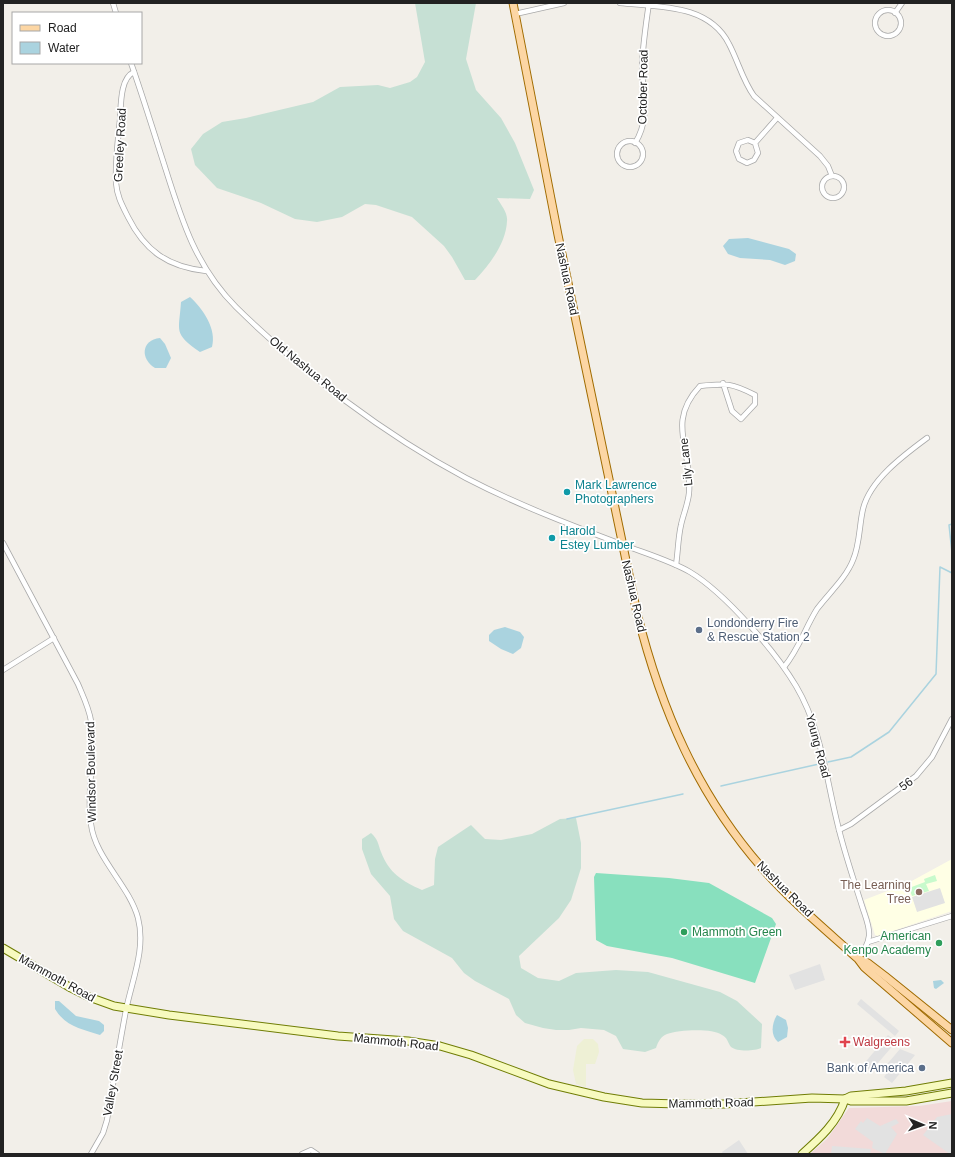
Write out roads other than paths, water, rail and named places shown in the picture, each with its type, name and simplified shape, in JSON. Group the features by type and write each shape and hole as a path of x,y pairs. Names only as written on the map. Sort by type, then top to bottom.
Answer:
{"main road":[{"name":"Nashua Road","path":"513,3 558,235 637,613 655,680 674,728 707,792 742,845 762,869 798,905 858,959 864,967 952,1043"},
{"name":"Mammoth Road","path":"3,948 89,997 114,1006 338,1036 408,1041 440,1046 471,1055 561,1087 604,1097 642,1103 724,1104 812,1098 845,1099 851,1102 906,1101 952,1093"},
{"name":"Nashua Road","path":"858,959 868,963 952,1030"},
{"name":"Mammoth Road","path":"845,1099 851,1096 906,1091 952,1083"},
{"path":"802,1154 833,1122 842,1108 845,1099"}],"street":[{"path":"515,14 564,3"},
{"path":"620,3 649,5 692,12 712,23 727,41 750,91 777,118 820,156 828,166 832,176 841,179 844,186 842,194 833,199 825,195 822,189 824,180 832,176"},
{"path":"896,13 902,3"},
{"name":"October Road","path":"635,143 641,133 645,119 642,65 649,5"},
{"path":"886,11 896,13 901,21 898,31 890,36 882,35 876,27 877,17 886,11"},
{"name":"Old Nashua Road","path":"131,64 185,229 206,270 237,308 329,388 407,443 445,466 501,495 564,523 622,545"},
{"name":"Greeley Road","path":"134,72 130,74 125,82 121,110 116,170 120,201 138,235 150,249 180,266 206,270"},
{"path":"755,143 777,118"},
{"path":"748,140 755,143 758,153 754,160 747,162 739,159 736,151 740,143 748,140"},
{"name":"October Road","path":"626,142 635,143 641,148 641,159 633,166 623,165 618,157 619,148 626,142"},
{"name":"Lily Lane","path":"676,565 681,527 689,492 686,454 681,422 689,398 700,386 723,384 737,386 755,395 755,404 741,419 732,410 723,384"},
{"path":"784,667 794,654 817,610 851,565 857,547 863,509 870,491 878,481 911,449 927,438"},
{"name":"Windsor Boulevard","path":"3,543 79,686 90,716 92,742 89,804 91,826 99,848 135,908 140,928 141,939 136,970 127,1008"},
{"name":"Young Road","path":"622,545 676,565 703,581 718,593 784,667 802,696 812,720 839,830 868,924 868,942"},
{"path":"3,670 54,638"},
{"name":"56","path":"839,830 851,824 870,808 916,776 932,756 952,719"},
{"path":"858,959 868,942 952,916"},
{"name":"Valley Street","path":"91,1154 103,1133 107,1120 127,1008"},
{"path":"302,1154 311,1150 317,1154"}],"water":[{"path":"748,238 789,249 796,254 795,261 785,265 770,260 740,258 728,254 723,246 729,239"},
{"path":"190,297 200,307 211,326 213,340 212,347 200,352 185,340 179,326 181,302"},
{"path":"160,338 165,344 171,358 166,368 155,368 150,364 145,355 146,346 149,342"},
{"path":"505,627 520,632 524,637 521,648 513,654 501,649 489,641 489,635 494,630"},
{"path":"941,980 944,983 936,989 934,988 933,981"},
{"path":"55,1001 59,1001 76,1016 99,1021 104,1025 104,1031 100,1035 69,1024 55,1009"},
{"path":"777,1015 786,1020 788,1028 787,1037 778,1042 775,1039 773,1032 774,1022"}],"waterway":[{"path":"952,524 949,525 952,553"},
{"path":"828,762 851,757 889,732 936,674 940,567 952,573"},
{"path":"721,786 819,764"},
{"path":"567,819 683,794"}],"place":[{"name":"Mark Lawrence Photographers","path":"567,492"},
{"name":"Harold Estey Lumber","path":"552,538"},
{"name":"Londonderry Fire & Rescue Station 2","path":"699,630"},
{"name":"The Learning Tree","path":"919,892"},
{"name":"Mammoth Green","path":"684,932"},
{"name":"American Kenpo Academy","path":"939,943"},
{"name":"Walgreens","path":"845,1042"},
{"name":"Bank of America","path":"922,1068"}]}
